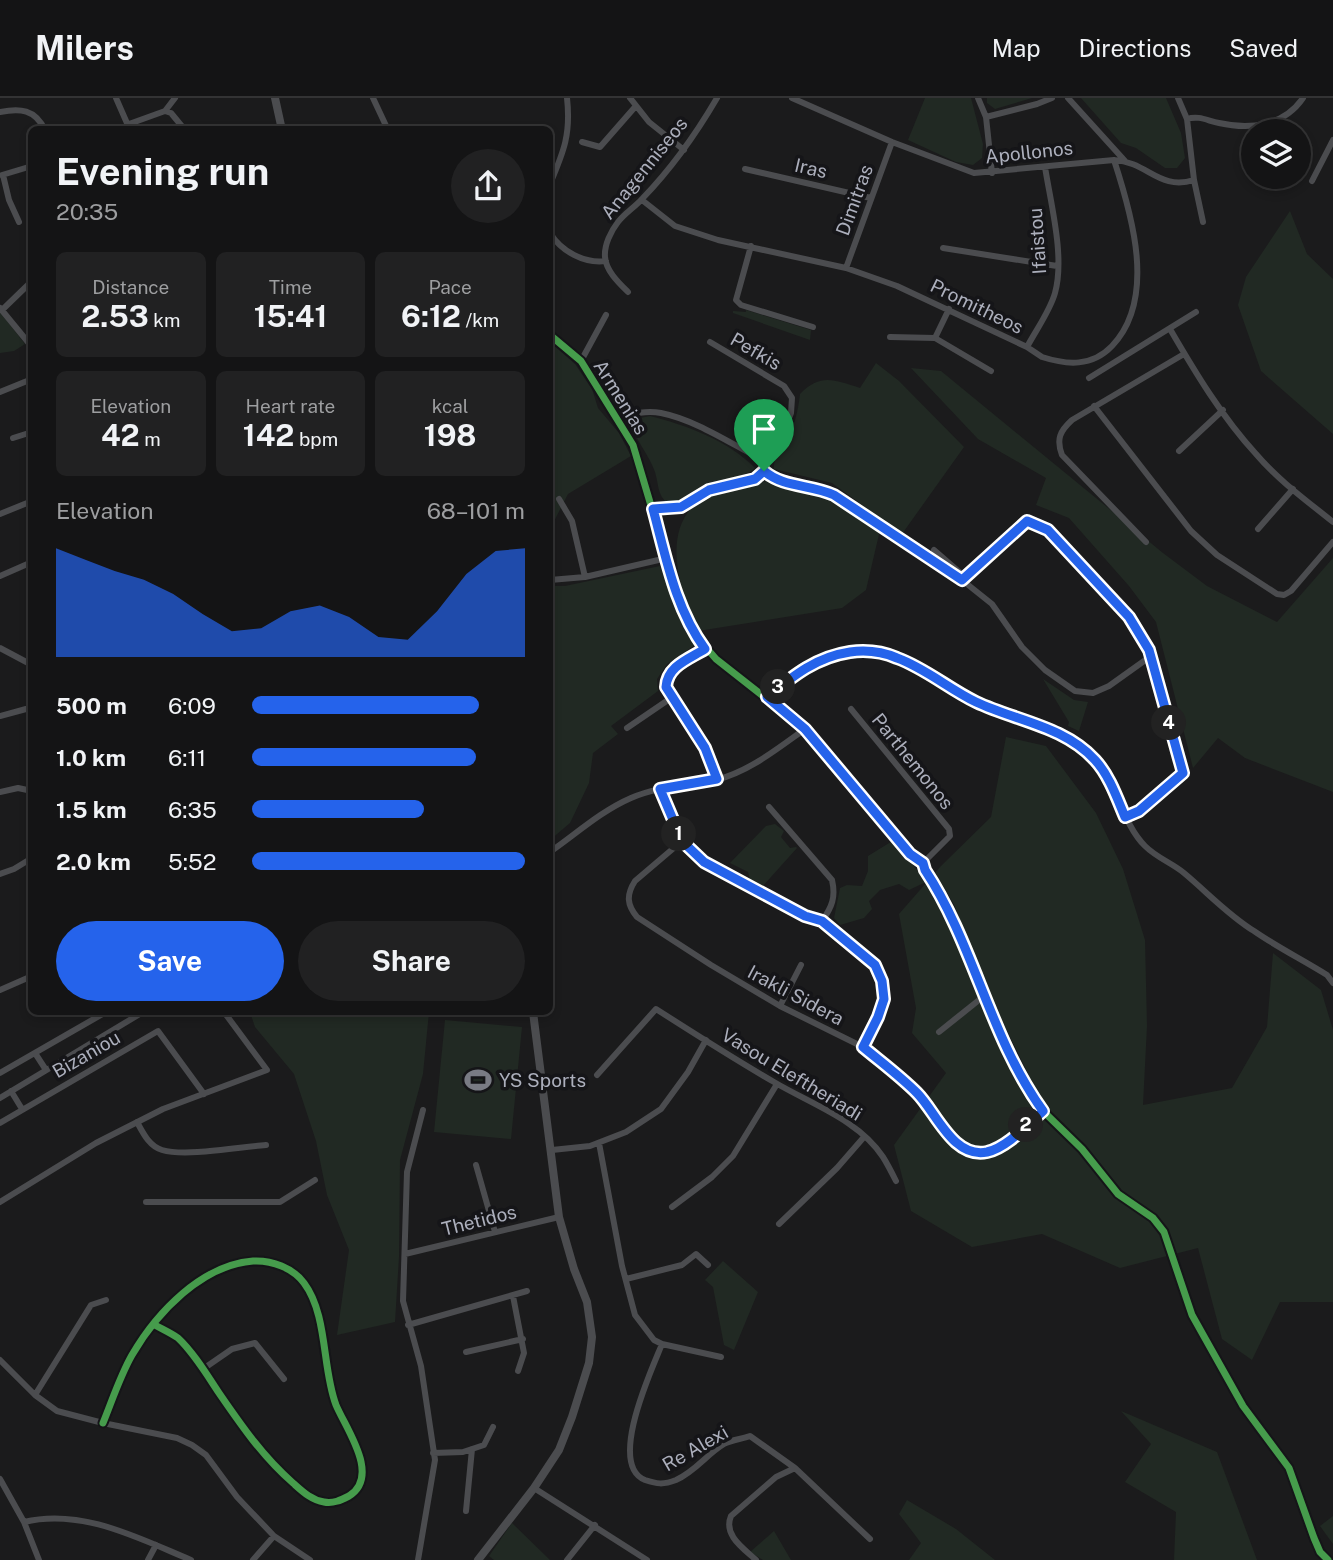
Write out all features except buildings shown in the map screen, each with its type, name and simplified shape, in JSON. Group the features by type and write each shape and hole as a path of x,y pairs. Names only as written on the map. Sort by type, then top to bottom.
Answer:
{"street":[{"path":"116,98 130,126"},
{"path":"132,126 165,111 175,98"},
{"path":"275,98 281,126"},
{"path":"373,98 386,126"},
{"path":"553,177 565,148 569,119 568,98"},
{"path":"630,98 635,107 684,150"},
{"name":"Anagenniseos","path":"606,261 608,238 618,221 642,200 684,150 717,98"},
{"name":"Apollonos","path":"792,98 892,142 974,173 1114,160 1136,164 1168,183 1194,180"},
{"path":"978,98 986,117 992,173"},
{"path":"986,117 1052,98"},
{"path":"1068,98 1125,161"},
{"path":"1178,98 1187,119 1194,180 1203,222"},
{"path":"1187,119 1198,117 1238,127 1260,126 1280,118 1303,98"},
{"path":"582,142 600,147 635,107"},
{"path":"0,113 15,109 27,110 40,120 43,126"},
{"path":"165,111 171,113 182,126"},
{"path":"1312,181 1333,140"},
{"name":"Dimitras","path":"846,268 892,142"},
{"path":"1107,368 1101,357 1117,341 1132,313 1138,292 1128,201 1114,160"},
{"path":"19,222 2,175 28,167"},
{"name":"Ifaistou","path":"1027,347 1055,294 1056,242 1045,167"},
{"name":"Iras","path":"745,169 871,198"},
{"path":"0,203 9,200"},
{"name":"Promitheos","path":"642,200 675,226 718,240 846,268 897,286 1027,347 1042,357 1076,364 1101,357"},
{"path":"553,238 557,244 572,254 593,263 606,261 615,280 628,292"},
{"path":"751,246 736,300 741,305 813,327"},
{"path":"943,248 1057,266"},
{"path":"28,285 1,309 28,342"},
{"path":"935,338 949,309"},
{"path":"1089,378 1196,312"},
{"path":"581,361 606,315"},
{"path":"1170,329 1184,354 1255,454 1333,522"},
{"path":"890,337 935,338 991,371"},
{"name":"Armenias","path":"553,338 581,361 633,445 679,600 691,630 705,649 805,729 910,854 923,863 948,907 984,996 1024,1079 1043,1111 1082,1149 1118,1194 1153,1217 1164,1233 1192,1315 1243,1406 1289,1468 1314,1538 1320,1552 1328,1560"},
{"name":"Pefkis","path":"709,342 784,386 792,398 792,414 774,454 762,460"},
{"path":"1146,542 1062,455 1058,444 1061,430 1072,420 1184,354"},
{"path":"0,392 28,381"},
{"path":"1094,406 1191,531 1217,555 1277,594 1284,595 1291,591 1333,542"},
{"path":"1179,451 1223,410"},
{"path":"617,418 640,412 660,413 681,419 762,460 764,471 774,480 820,489 834,495 963,578"},
{"path":"13,438 28,433"},
{"path":"653,509 681,507 709,490 755,479 764,471"},
{"path":"1258,529 1293,489"},
{"path":"559,499 572,521 585,577"},
{"path":"1,512 28,502"},
{"path":"963,578 1027,521 1048,530 1129,617 1151,656 1183,773 1139,811 1125,817"},
{"path":"934,550 992,604 1022,647 1045,670 1075,691 1093,693 1109,686 1151,656"},
{"path":"553,580 585,577 667,558"},
{"path":"0,576 28,564"},
{"path":"0,648 28,663"},
{"path":"705,649 672,669 666,677 666,687 705,748 717,779"},
{"path":"767,697 796,673 828,657 852,652 875,652 898,658 979,704 1053,730 1068,738 1096,761 1135,834 1160,859 1182,871 1216,903 1252,930 1327,975 1333,983"},
{"path":"627,729 671,698"},
{"path":"0,716 28,709"},
{"name":"Parthemonos","path":"851,709 949,829 950,836 947,841 923,863"},
{"path":"553,850 632,797 717,779 741,771 805,729"},
{"path":"0,792 18,788 28,791"},
{"path":"660,789 682,841 704,862 805,916 822,921 875,965 882,981 884,999 863,1047"},
{"path":"769,807 832,880 835,892 831,908 822,921"},
{"name":"Irakli Sidera","path":"682,841 635,881 628,899 631,910 637,917 710,965 780,1006 863,1047 919,1095 951,1138 973,1153 989,1152 1012,1138 1043,1111"},
{"path":"0,874 28,860"},
{"path":"780,1006 801,965"},
{"path":"0,990 28,978"},
{"path":"939,1032 984,996"},
{"name":"Vasou Eleftheriadi","path":"597,1076 656,1009 777,1084 815,1103 864,1137 883,1156 896,1181"},
{"path":"0,1073 101,1015"},
{"path":"0,1098 138,1015"},
{"path":"0,1202 96,1143 136,1122 163,1109 267,1070 226,1015"},
{"path":"478,1560 534,1488 559,1450 589,1363 592,1337 587,1302 559,1217 533,1015"},
{"name":"Bizaniou","path":"0,1123 158,1031 204,1094"},
{"path":"552,1150 599,1143 626,1132 661,1109 706,1041"},
{"path":"35,1053 46,1070"},
{"path":"671,1207 712,1177 733,1156 777,1084"},
{"path":"11,1091 22,1109"},
{"path":"418,1560 435,1460 421,1366 403,1301 407,1172 423,1110"},
{"path":"136,1122 148,1141 160,1150 184,1152 266,1144"},
{"path":"779,1224 837,1168 864,1137"},
{"path":"599,1143 635,1315 654,1340 662,1344 720,1357"},
{"path":"476,1165 495,1232"},
{"path":"146,1202 280,1202 316,1180"},
{"name":"Thetidos","path":"405,1254 559,1217"},
{"path":"626,1279 682,1265 696,1254 708,1265"},
{"path":"103,1423 133,1355 155,1325 169,1306 189,1287 236,1263 265,1261 291,1270 304,1284 316,1307 335,1404 363,1466 361,1480 353,1493 338,1501 324,1502 308,1496 281,1472 247,1434 203,1368 177,1338 155,1325"},
{"path":"408,1325 527,1291"},
{"path":"513,1296 524,1353 518,1371"},
{"path":"35,1395 91,1306 106,1300"},
{"path":"466,1352 523,1339"},
{"path":"203,1368 232,1349 255,1343 284,1379"},
{"name":"Re Alexi","path":"662,1344 636,1413 630,1442 629,1460 640,1478 660,1485 677,1479 725,1444 750,1436 795,1468 870,1539"},
{"path":"0,1360 35,1395 57,1411 177,1438 192,1445 206,1455 237,1497 274,1536 310,1560"},
{"path":"433,1453 463,1452 484,1445 493,1427"},
{"path":"466,1511 472,1448"},
{"path":"756,1560 729,1532 728,1523 731,1516 776,1477 795,1468"},
{"path":"0,1479 24,1522 39,1560"},
{"path":"534,1488 647,1560"},
{"path":"24,1522 44,1517 90,1521 191,1560"},
{"path":"567,1560 595,1525"},
{"path":"253,1560 274,1536"},
{"path":"148,1560 156,1545"}],"shaded area":[{"path":"925,98 971,98 983,144 982,158 973,165 956,162 908,140"},
{"path":"987,98 1032,98 995,109 987,103"},
{"path":"1081,98 1166,98 1181,133 1185,158 1177,168 1165,168 1136,148 1121,143"},
{"path":"1290,211 1307,254 1333,279 1333,434 1261,371 1238,305 1246,277"},
{"path":"746,310 811,330 810,340 733,313"},
{"path":"0,312 25,344 14,351 0,353"},
{"path":"553,345 575,364 592,389 598,408 619,433 631,456 568,494 553,523"},
{"path":"876,363 899,381 964,447 902,534 832,483 774,469 776,459 793,426 800,394 815,383 828,380 860,388"},
{"path":"911,368 941,371 1207,586 1277,622 1333,558 1333,792 1245,758 1218,738 1193,768 1156,622 1129,586 1069,518 1036,505 1046,478 978,439"},
{"path":"650,416 706,435 733,450 755,468 743,475 709,483 683,498 667,503 660,493 655,472 630,420"},
{"path":"766,481 834,499 880,530 866,590 842,608 698,631 678,573 678,533 685,516 698,502 718,491"},
{"path":"660,566 679,615 695,645 667,664 657,679 658,691 611,726 618,734 593,753 589,783 570,823 553,837 553,586 565,586"},
{"path":"1043,679 1074,700 1088,702 1079,731 1068,726 1069,722"},
{"path":"1006,737 1046,746 1096,813 1123,869 1145,940 1147,1026 1143,1105 1232,1088 1267,1027 1273,953 1321,990 1333,1030 1333,1302 1280,1302 1252,1360 1222,1339 1198,1248 1120,1268 1042,1234 972,1247 911,1211 894,1145 946,1073 912,1033 916,1008 899,914 941,866 991,817"},
{"path":"775,824 784,831 781,837 790,848 797,848 762,887 750,880 748,872 730,863 766,826"},
{"path":"894,840 926,882 909,890 899,884 880,890 869,901 872,909 864,918 840,925 834,918 840,888 847,885 862,886 868,871 868,856"},
{"path":"251,1015 429,1015 423,1074 400,1160 395,1322 337,1335 349,1250 327,1195 316,1141 294,1074 255,1027"},
{"name":"YS Sports","path":"445,1020 522,1027 511,1139 434,1132"},
{"path":"723,1261 758,1292 734,1350 724,1345 713,1287 705,1280"},
{"path":"1121,1411 1217,1452 1257,1560 1174,1560 1176,1512 1125,1482 1151,1444"},
{"path":"907,1500 956,1529 995,1560 909,1560 921,1543 899,1514"},
{"path":"1333,1516 1333,1544 1320,1526"},
{"path":"512,1523 550,1560 494,1560 489,1556"},
{"path":"774,1531 791,1560 763,1560 750,1552"}],"cycle path":[{"path":"553,338 581,361 633,445 679,600 691,630 716,659 805,729 910,854 923,863 949,907 984,996 1033,1097 1043,1111 1082,1149 1118,1194 1153,1218 1164,1232 1192,1315 1243,1406 1289,1468 1314,1538 1320,1552 1328,1560"},
{"path":"103,1423 132,1355 154,1323 183,1293 216,1271 234,1264 253,1261 275,1264 288,1269 299,1278 312,1296 321,1326 328,1375 336,1405 362,1465 362,1477 358,1487 349,1496 331,1502 315,1499 303,1492 253,1440 184,1344 155,1325"}],"place":[{"name":"YS Sports","path":"478,1080"}],"route":[{"path":"764,471 774,480 820,489 834,495 962,580 1027,521 1048,530 1129,617 1149,650 1183,773 1139,811 1125,817 1096,761 1068,738 1053,730 979,704 898,658 875,652 852,652 828,657 811,663 767,697 805,729 910,854 923,863 948,907 984,996 1033,1097 1043,1111 1012,1138 989,1152 973,1153 951,1138 919,1095 863,1047 884,999 882,981 875,965 822,921 805,916 756,892 704,862 682,841 660,789 717,779 705,748 666,687 666,677 672,669 705,649 691,630 679,600 653,509 681,507 709,490 755,479 764,471"}]}
